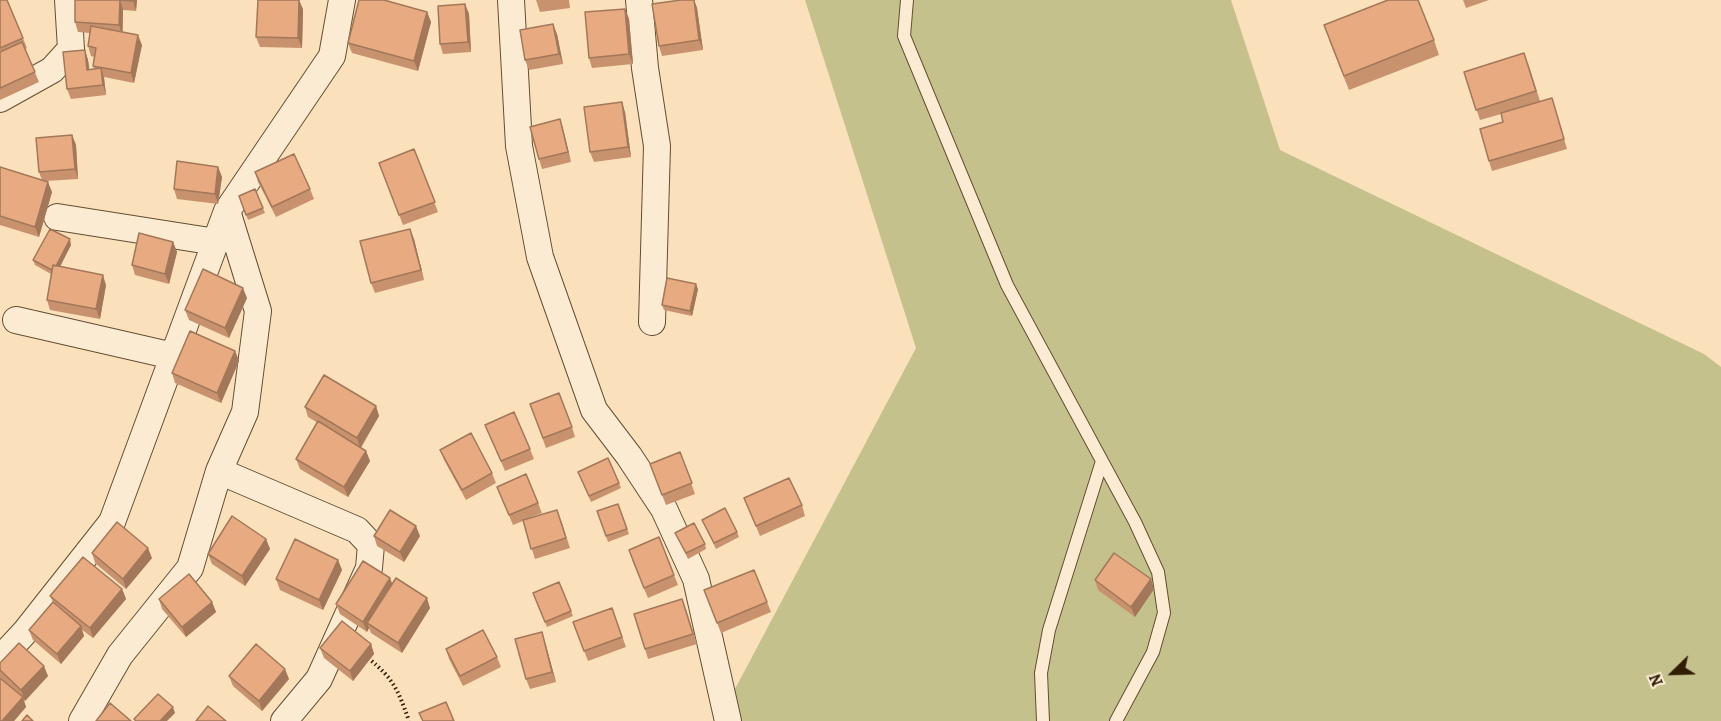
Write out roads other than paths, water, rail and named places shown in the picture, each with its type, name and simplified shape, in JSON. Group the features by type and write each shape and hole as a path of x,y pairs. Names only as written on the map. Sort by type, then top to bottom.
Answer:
{"street":[{"path":"0,99 52,70 71,49 68,0"},
{"path":"0,659 27,631 112,522 227,211 332,56 342,0"},
{"path":"511,0 519,146 540,257 594,410 664,508 696,579 728,721"},
{"path":"639,0 645,68 657,146 652,322"},
{"path":"82,721 120,655 190,568 219,471 245,412 258,311 227,211"},
{"path":"57,217 216,242"},
{"path":"16,320 173,356"},
{"path":"219,471 357,530 371,545 369,568 319,679 285,721"}],"lane":[{"path":"907,0 904,36 1007,285 1135,522 1158,572 1164,613 1153,652 1116,721"},
{"path":"1042,721 1041,673 1049,630 1102,461"}]}
